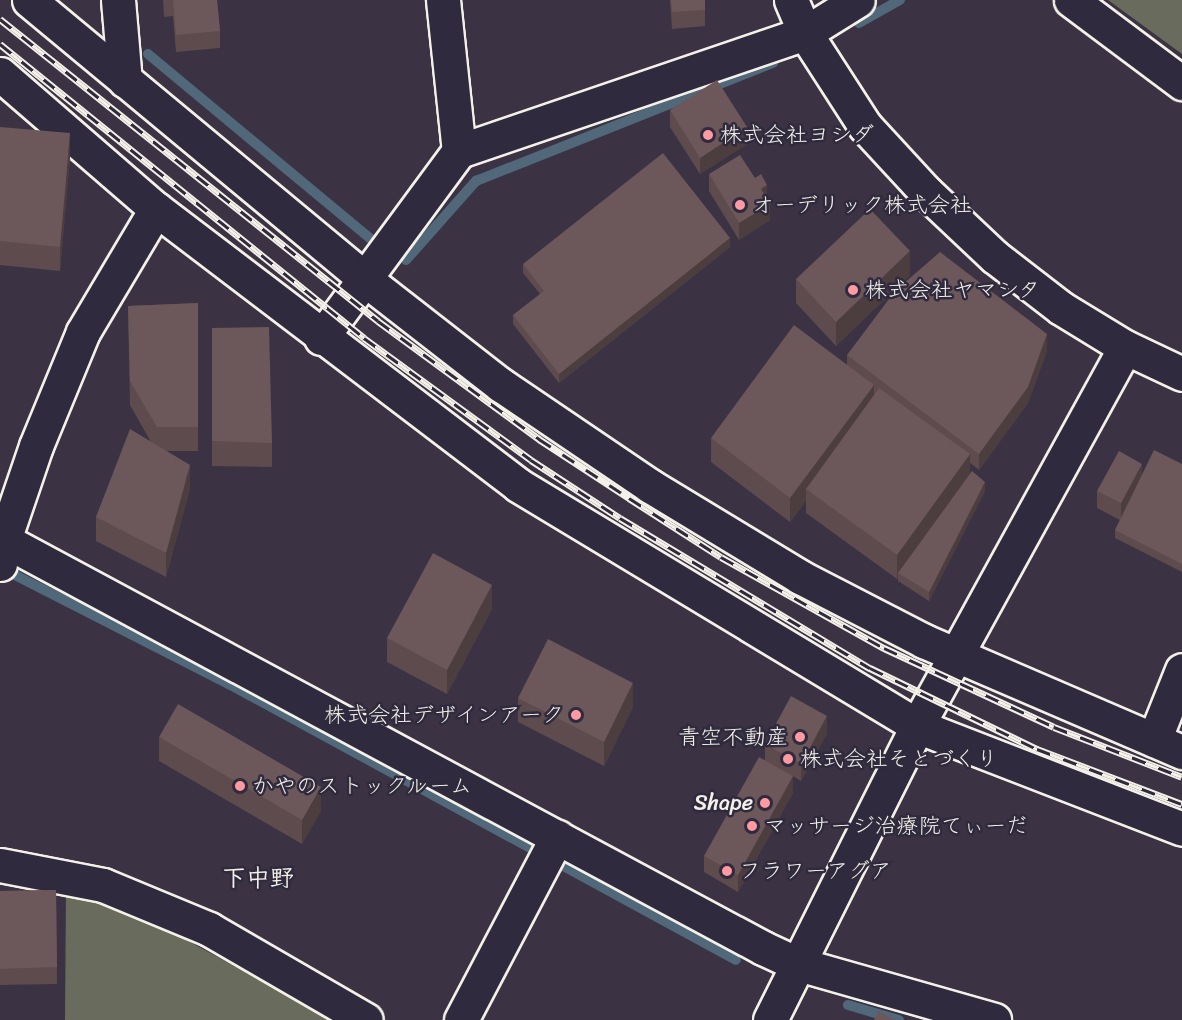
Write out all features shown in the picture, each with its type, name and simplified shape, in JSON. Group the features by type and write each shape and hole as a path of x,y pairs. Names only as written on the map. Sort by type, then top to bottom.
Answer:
{"street":[{"path":"29,0 366,280 501,385 650,486 800,577 956,657 1168,746 1182,670"},
{"path":"118,0 125,81"},
{"path":"443,0 459,151"},
{"path":"790,0 805,33 865,126 926,192 994,257 1061,308 1125,347 1182,374"},
{"path":"321,338 459,151 805,33 858,0"},
{"path":"1071,0 1182,83"},
{"path":"0,74 156,209 321,338 518,485 917,726 1182,829"},
{"path":"156,209 83,332 36,446 1,550 550,850 798,964 994,1020"},
{"path":"770,1020 917,726 1125,347"},
{"path":"461,1020 550,850"},
{"path":"0,865 103,885 208,929 366,1020"}],"green space":[{"path":"1108,0 1182,0 1182,54"},
{"path":"66,890 161,926 333,1020 65,1020"}],"building":[{"path":"173,0 217,0 220,31 176,35"},
{"path":"671,0 705,0 705,10 672,12"},
{"path":"717,80 747,127 700,158 670,110"},
{"path":"0,127 70,133 60,247 0,241"},
{"path":"663,153 730,238 559,374 513,315 544,291 523,264"},
{"path":"740,155 755,178 761,174 767,185 761,189 770,204 739,223 709,174"},
{"path":"870,209 910,251 836,322 796,279"},
{"path":"940,252 1047,334 1028,387 979,454 847,355 895,291"},
{"path":"198,303 198,427 157,427 130,381 128,306"},
{"path":"794,325 874,385 790,498 711,438"},
{"path":"269,327 272,443 212,441 212,328"},
{"path":"879,388 970,454 897,555 806,489"},
{"path":"130,429 190,465 166,553 96,517"},
{"path":"1154,450 1182,464 1182,564 1115,530"},
{"path":"1119,451 1142,464 1121,503 1097,491"},
{"path":"972,471 985,482 929,592 898,573"},
{"path":"433,553 492,585 447,670 387,638"},
{"path":"548,639 633,683 604,742 518,698"},
{"path":"791,696 827,716 801,764 765,744"},
{"path":"178,704 321,787 302,820 159,737"},
{"path":"759,757 793,776 738,875 704,856"},
{"path":"56,890 57,967 0,969 0,891"},
{"path":"879,1011 895,1020 874,1020"}],"waterway":[{"path":"859,23 900,0"},
{"path":"148,54 371,239"},
{"path":"406,260 476,181 773,63"},
{"path":"1,568 229,684 736,960"},
{"path":"848,1005 899,1020"}],"railway":[{"path":"0,19 378,321 539,439 721,557 884,648 1054,727 1182,777"},
{"path":"0,44 364,338 531,460 620,518 870,668 1037,749 1182,804"}],"place":[{"name":"株式会社ヨシダ","path":"708,135"},
{"name":"オーデリック株式会社","path":"740,205"},
{"name":"株式会社ヤマシタ","path":"853,290"},
{"name":"株式会社デザインアーク","path":"576,715"},
{"name":"青空不動産","path":"800,737"},
{"name":"株式会社そとづくり","path":"788,759"},
{"name":"かやのストックルーム","path":"240,786"},
{"name":"Shape","path":"765,803"},
{"name":"マッサージ治療院てぃーだ","path":"752,826"},
{"name":"フラワーアグア","path":"727,871"}],"district":[{"name":"下中野","path":"258,879"}]}
